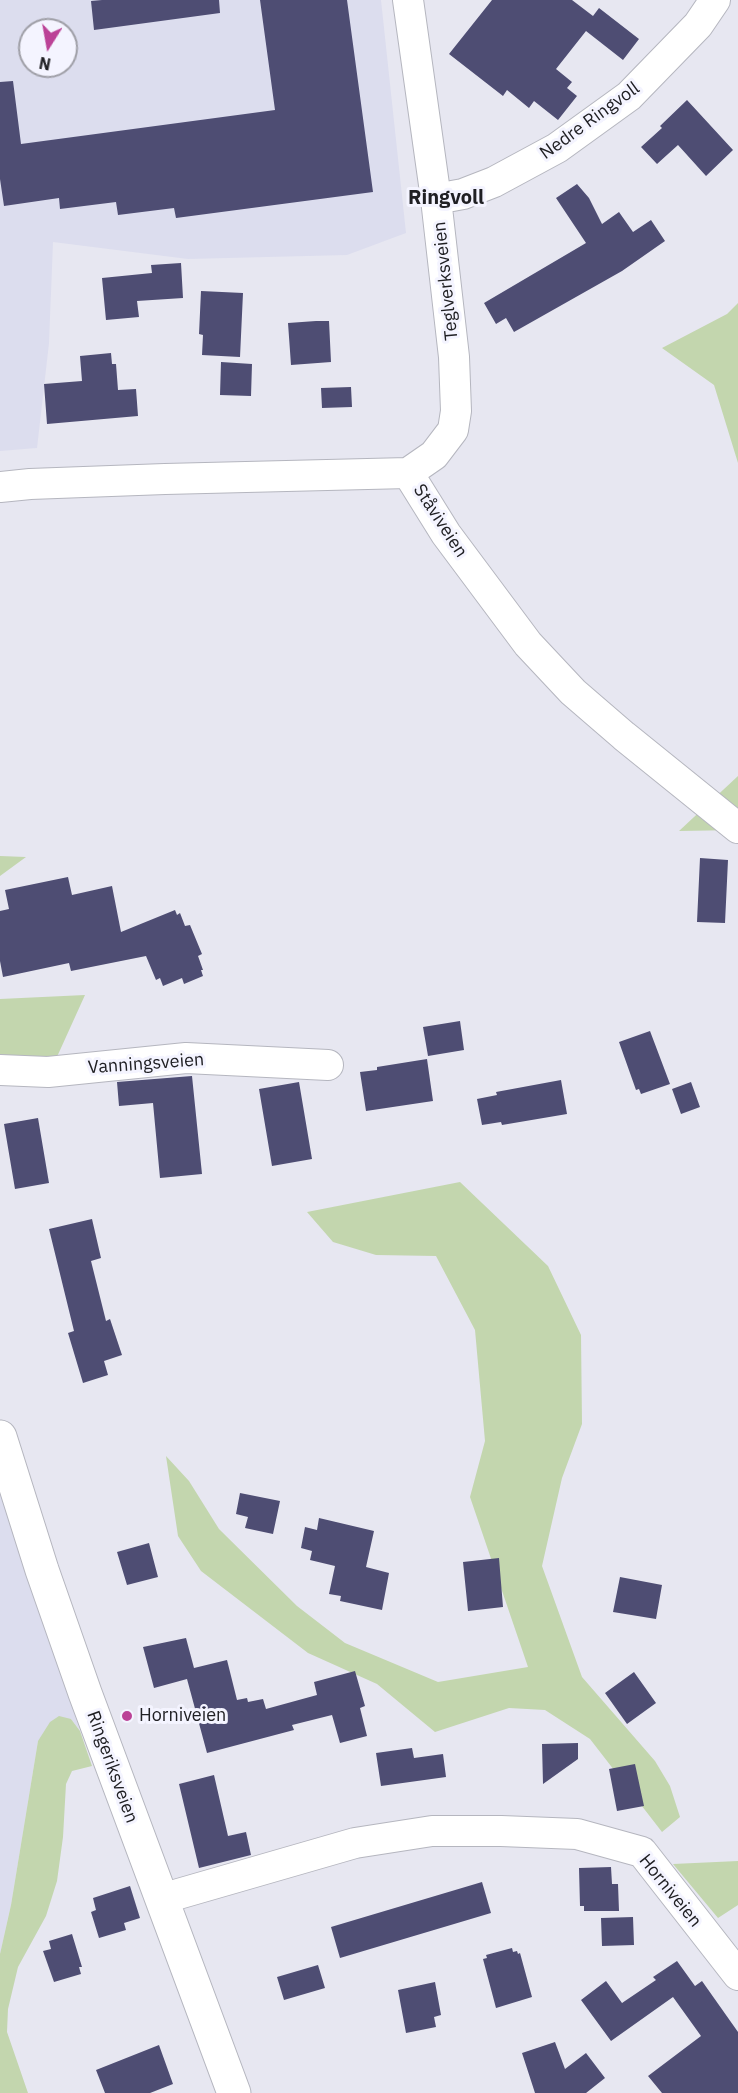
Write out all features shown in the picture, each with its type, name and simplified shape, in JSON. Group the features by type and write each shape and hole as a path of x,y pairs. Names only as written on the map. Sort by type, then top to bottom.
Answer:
{"main road":[{"name":"Ringeriksveien","path":"0,1437 42,1570 81,1682 234,2093"}],"street":[{"name":"Teglverksveien","path":"408,0 436,200 454,357 456,411 453,430 434,455 408,472"},
{"name":"Nedre Ringvoll","path":"436,200 463,194 494,182 531,163 584,129 630,96 698,25 715,0"},
{"name":"Ståviveien","path":"0,487 165,479 408,472 446,534 535,652 573,692 738,828"},
{"name":"Vanningsveien","path":"0,1071 48,1072 186,1058 328,1065"},
{"name":"Horniveien","path":"161,1899 355,1843 432,1831 577,1834 642,1852 738,1975"}],"shaded area":[{"path":"0,0 381,0 406,233 347,255 188,259 53,242 49,343 37,448 0,451"},
{"path":"0,1489 80,1731 71,1719 38,1741 11,1905 0,1954"}],"green space":[{"path":"738,303 738,463 714,385 662,348 727,314"},
{"path":"738,776 738,830 679,831"},
{"path":"0,856 26,857 0,876"},
{"path":"85,995 56,1059 0,1060 0,999"},
{"path":"460,1182 548,1266 581,1335 582,1424 562,1478 542,1566 582,1677 655,1761 670,1786 680,1817 662,1832 590,1739 545,1710 509,1708 435,1732 377,1684 308,1653 201,1571 178,1536 166,1456 189,1481 219,1529 297,1606 345,1643 438,1682 528,1667 470,1497 485,1441 475,1330 436,1256 376,1255 333,1242 307,1212"},
{"path":"59,1716 71,1719 80,1731 92,1766 72,1771 66,1784 63,1837 57,1881 46,1916 18,1967 8,2009 7,2032 28,2093 0,2093 0,1954 11,1905 38,1741 50,1722"},
{"path":"738,1861 738,1905 718,1918 673,1864"}],"building":[{"path":"219,0 220,13 94,30 91,1"},
{"path":"260,0 347,0 373,192 176,218 174,208 118,215 116,202 60,209 59,198 4,206 0,179 0,82 13,81 21,144 275,110"},
{"path":"492,0 572,0 593,16 599,8 639,39 623,60 586,31 556,69 572,82 567,88 577,96 558,120 534,101 529,108 507,90 503,96 449,54"},
{"path":"687,100 733,150 706,176 678,145 657,164 641,147"},
{"path":"577,184 589,198 602,224 619,212 633,232 651,220 665,241 622,271 514,332 506,318 496,324 484,303 586,243 556,198"},
{"path":"181,263 183,298 137,301 139,317 106,320 102,278 152,273 151,265"},
{"path":"201,291 243,293 240,357 202,355 203,335 199,334"},
{"path":"329,321 331,362 291,365 288,323"},
{"path":"111,353 112,364 116,364 118,390 136,389 138,416 47,424 44,384 82,381 80,356"},
{"path":"221,362 252,364 251,396 220,395"},
{"path":"351,387 352,407 322,408 321,388"},
{"path":"700,858 728,860 725,923 697,922"},
{"path":"68,877 72,895 112,886 121,932 175,910 177,915 180,913 185,926 190,925 202,954 198,956 203,976 184,984 182,978 163,986 160,978 156,980 146,956 71,971 69,963 3,977 0,961 0,911 9,909 5,890"},
{"path":"460,1021 464,1050 428,1056 423,1027"},
{"path":"650,1031 670,1084 641,1094 639,1089 636,1090 619,1042"},
{"path":"427,1059 433,1101 366,1111 360,1072"},
{"path":"192,1076 202,1174 160,1178 153,1103 119,1106 117,1082"},
{"path":"561,1080 567,1114 502,1125 501,1122 482,1125 477,1099 497,1095 496,1092"},
{"path":"299,1082 312,1159 272,1166 259,1089"},
{"path":"691,1082 700,1107 681,1114 672,1089"},
{"path":"38,1118 49,1183 15,1189 4,1124"},
{"path":"92,1219 101,1258 91,1261 106,1321 110,1319 122,1355 104,1361 108,1375 83,1383 68,1333 74,1331 49,1229"},
{"path":"240,1493 280,1501 273,1534 245,1528 248,1517 236,1514"},
{"path":"319,1518 374,1531 366,1567 389,1573 382,1610 340,1601 341,1596 329,1594 335,1566 310,1560 312,1551 301,1548 305,1527 317,1530"},
{"path":"149,1543 158,1577 127,1585 117,1552"},
{"path":"499,1558 503,1607 468,1611 463,1562"},
{"path":"620,1577 662,1585 656,1619 613,1612"},
{"path":"186,1638 194,1668 227,1660 237,1700 247,1698 248,1702 263,1699 266,1709 317,1695 314,1682 355,1671 365,1706 360,1708 367,1736 340,1743 332,1715 292,1725 294,1730 207,1753 187,1679 154,1688 143,1647"},
{"path":"634,1672 656,1703 627,1724 605,1693"},
{"path":"578,1743 578,1759 543,1784 542,1744"},
{"path":"412,1748 414,1758 443,1754 446,1777 381,1786 376,1753"},
{"path":"635,1764 644,1806 617,1811 609,1769"},
{"path":"214,1775 228,1836 246,1832 251,1855 199,1868 179,1784"},
{"path":"611,1867 612,1884 618,1884 619,1911 584,1911 584,1906 580,1906 579,1868"},
{"path":"482,1882 491,1913 340,1958 331,1927"},
{"path":"130,1886 140,1918 124,1923 126,1930 99,1938 91,1912 96,1910 93,1898"},
{"path":"633,1917 634,1945 602,1946 601,1918"},
{"path":"72,1934 82,1967 79,1967 81,1974 54,1982 43,1951 51,1949 49,1941"},
{"path":"512,1948 513,1952 520,1953 532,1997 496,2008 483,1959 487,1958 486,1955"},
{"path":"677,1961 695,1986 702,1981 738,2032 738,2093 662,2093 648,2076 701,2036 673,1997 611,2041 581,2000 606,1981 622,2003 656,1980 653,1977"},
{"path":"318,1965 325,1988 284,2000 277,1977"},
{"path":"435,1982 441,2015 434,2017 436,2027 406,2033 398,1990"},
{"path":"555,2042 565,2069 586,2053 605,2078 586,2093 535,2093 522,2053"},
{"path":"159,2045 173,2084 150,2093 105,2093 96,2070"}],"place":[{"name":"Horniveien","path":"127,1716"}],"district":[{"name":"Ringvoll","path":"446,198"}]}
